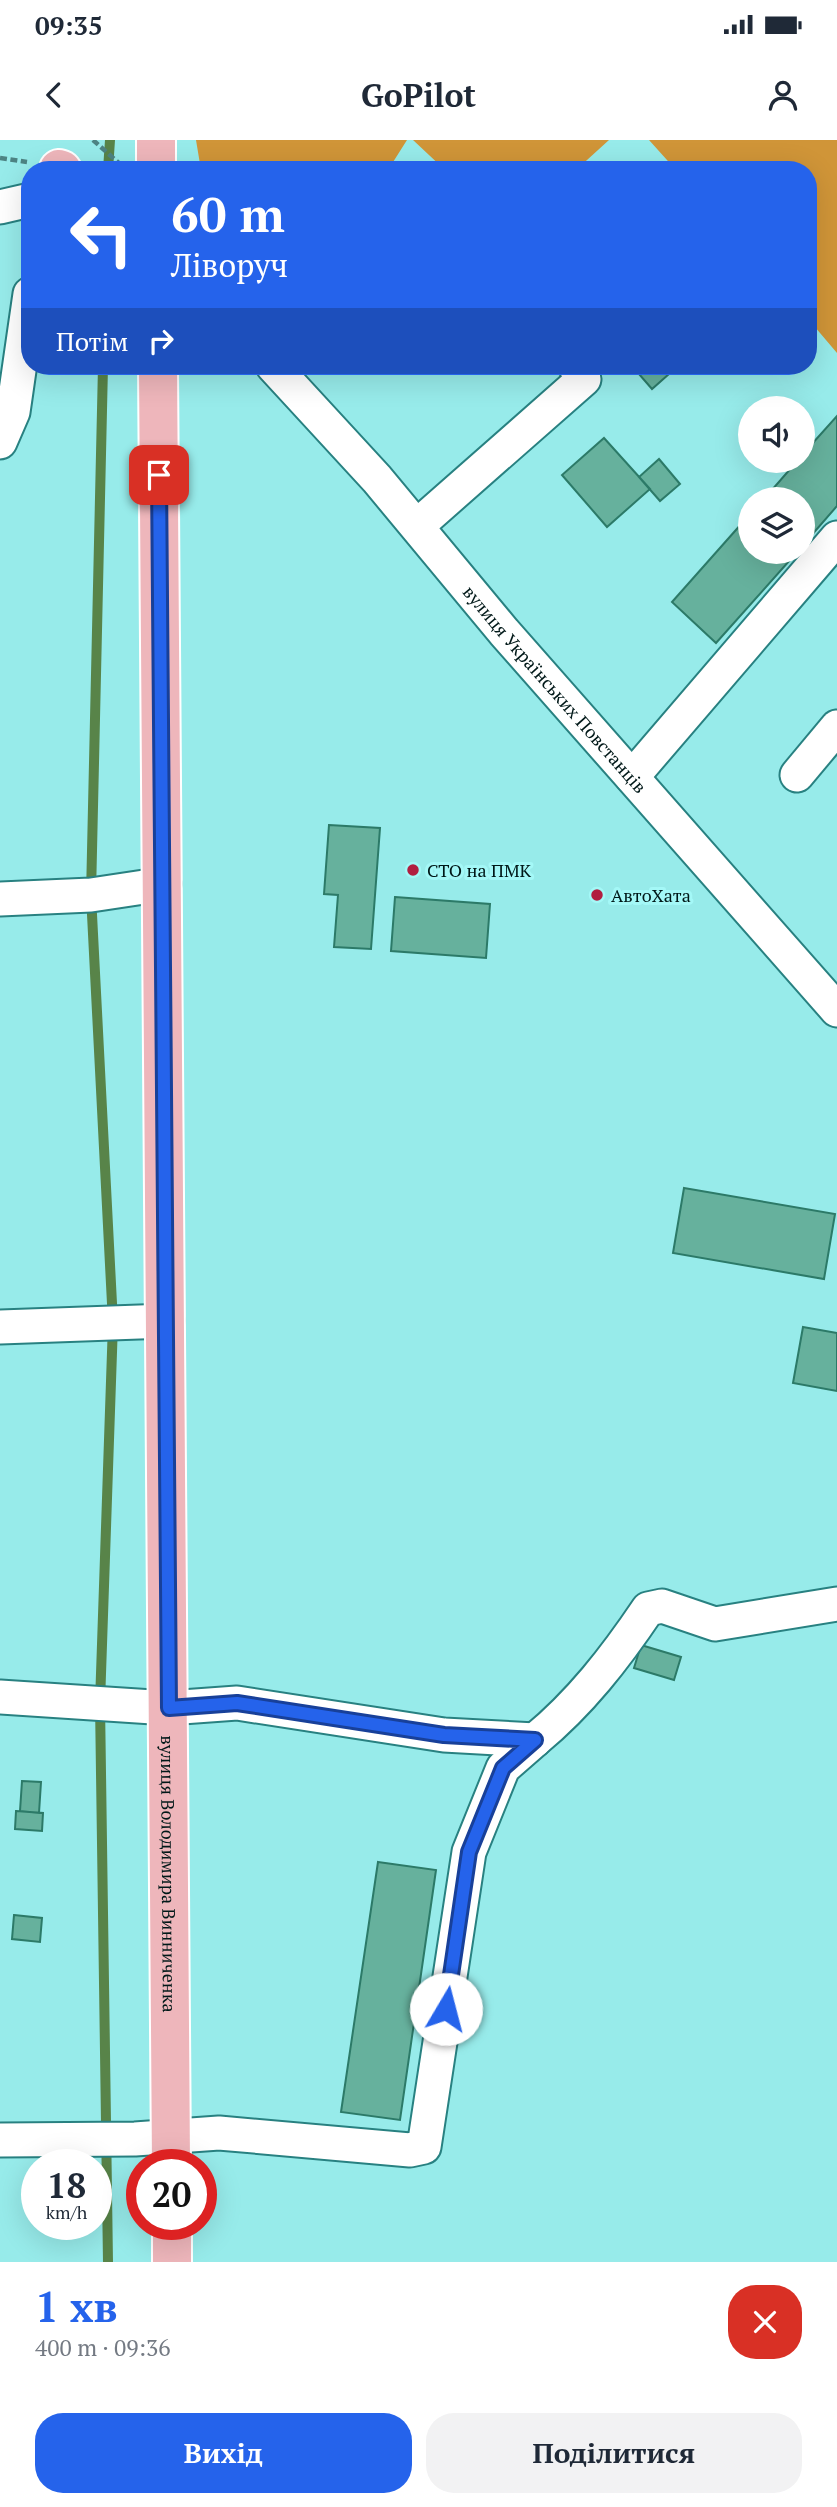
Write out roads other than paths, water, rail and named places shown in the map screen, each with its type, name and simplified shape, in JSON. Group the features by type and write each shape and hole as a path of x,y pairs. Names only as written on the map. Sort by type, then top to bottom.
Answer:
{"main road":[{"path":"156,140 156,161"},
{"name":"вулиця Володимира Винниченка","path":"158,375 164,884 171,2149"},
{"path":"172,2240 172,2262"}],"street":[{"path":"0,207 21,202"},
{"path":"0,442 13,412 21,356"},
{"name":"вулиця Українських Повстанців","path":"282,375 417,526 504,632 836,1008"},
{"path":"417,526 584,379 581,375"},
{"path":"632,778 837,538"},
{"path":"797,775 837,727"},
{"path":"0,899 91,895 164,884"},
{"path":"0,1326 167,1321"},
{"path":"176,2149 219,2133 410,2150 424,2147 469,1852 503,1768 570,1711 626,1642 648,1609 662,1606 715,1624 837,1604"},
{"path":"0,1697 169,1708 237,1703 444,1735 535,1740"},
{"path":"0,2140 140,2149"}],"waterway":[{"path":"109,161 110,140"},
{"path":"103,375 91,895 113,1323 100,1703 108,2262"}],"place":[{"name":"СТО на ПМК","path":"413,870"},
{"name":"АвтоХата","path":"597,895"}]}
